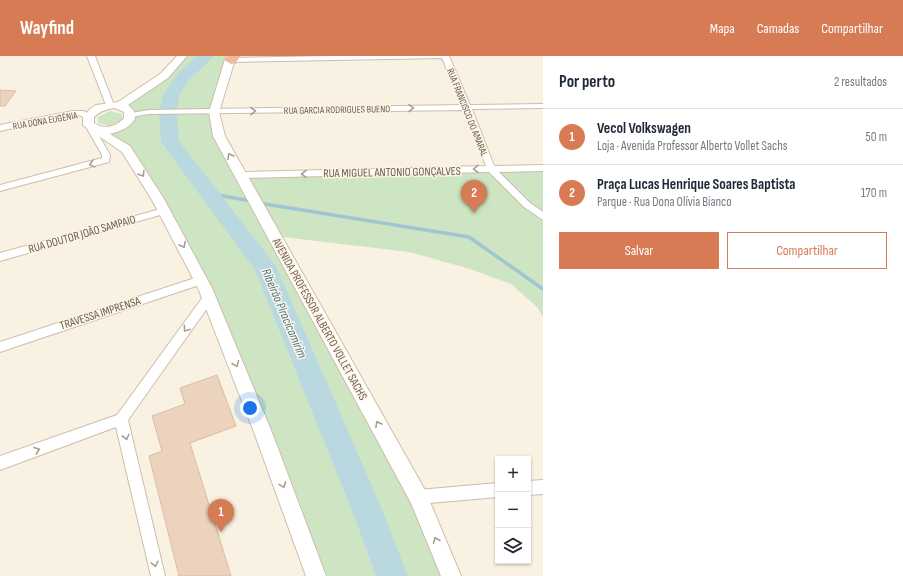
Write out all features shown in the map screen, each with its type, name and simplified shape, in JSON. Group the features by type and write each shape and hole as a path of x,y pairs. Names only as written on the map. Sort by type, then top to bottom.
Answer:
{"main road":[{"path":"91,124 99,108 115,105 164,76 182,56"},
{"name":"AVENIDA PROFESSOR ALBERTO VOLLET SACHS","path":"232,57 214,112 219,136 418,497 451,576"},
{"path":"91,124 108,131 122,127 127,123 130,115 129,111 115,105"},
{"path":"91,124 126,149 164,211 201,280 264,435 316,576"}],"street":[{"path":"91,56 115,105"},
{"path":"232,57 444,56"},
{"name":"RUA FRANCISCO DO AMARAL","path":"444,56 467,106 492,169"},
{"name":"RUA GARCIA RODRIGUES BUENO","path":"130,115 149,112 543,106"},
{"name":"RUA DONA EUGÊNIA","path":"0,128 73,113 81,113 91,124"},
{"path":"0,188 106,160 106,155 91,124"},
{"name":"RUA MIGUEL ANTONIO GONÇALVES","path":"241,175 543,168"},
{"path":"492,169 527,205 543,217"},
{"name":"RUA DOUTOR JOÃO SAMPAIO","path":"0,257 164,211"},
{"name":"TRAVESSA IMPRENSA","path":"0,347 201,280"},
{"path":"0,463 121,419 209,297"},
{"path":"121,419 158,576"},
{"path":"531,488 543,487"},
{"path":"418,497 495,490"}],"green space":[{"path":"182,56 231,56 214,112 241,175 543,168 543,317 537,307 511,284 470,269 409,252 274,236 453,576 312,576 209,297 126,149 95,129 108,131 130,115 120,106"},
{"path":"110,111 122,114 122,120 110,126 98,123 98,117"}],"building":[{"path":"0,90 16,91 5,106 0,106"},
{"path":"217,375 236,426 190,443 231,576 179,576 149,456 162,451 152,416 185,404 180,388"}],"waterway":[{"name":"Ribeirão Piracicamirim","path":"206,56 184,76 171,95 168,112 170,142 265,266 370,518 392,576"},
{"path":"211,194 252,201"},
{"path":"259,203 469,237 543,289"}],"place":[{"name":"Praça Lucas Henrique Soares Baptista","path":"474,213"},
{"name":"Vecol Volkswagen","path":"221,532"}]}
